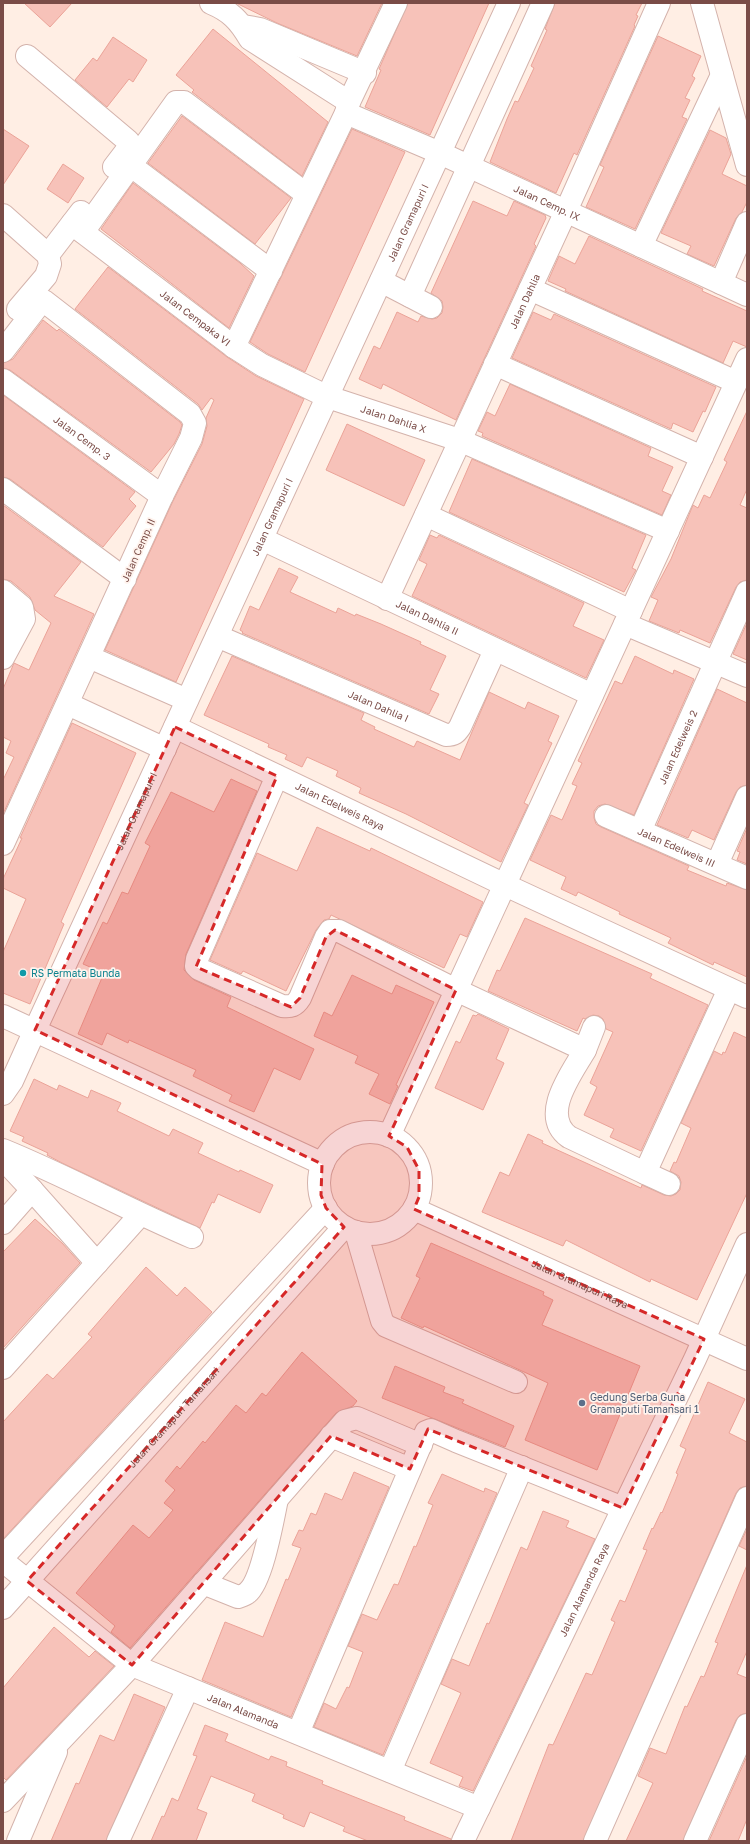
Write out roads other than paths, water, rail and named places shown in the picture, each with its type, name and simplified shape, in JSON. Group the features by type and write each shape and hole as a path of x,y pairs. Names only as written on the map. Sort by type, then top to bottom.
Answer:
{"street":[{"path":"234,347 348,108 396,3"},
{"name":"Jalan Gramapuri I","path":"3,1094 12,1081 510,3"},
{"path":"410,296 543,3"},
{"name":"Jalan Dahlia","path":"387,599 459,440 566,211 659,3"},
{"path":"702,3 747,165"},
{"name":"Jalan Cemp. IX","path":"222,5 243,26 250,39 348,108 440,153 747,295"},
{"path":"243,26 260,29 364,73"},
{"path":"27,56 128,141 127,150 78,228"},
{"path":"641,246 722,76"},
{"path":"48,256 78,228 130,165 176,102 184,102 306,194"},
{"path":"130,165 271,271"},
{"path":"3,215 48,256 50,264 46,276 3,326"},
{"path":"721,283 747,223"},
{"name":"Jalan Cempaka VI","path":"78,228 234,347 262,365 328,397"},
{"path":"381,281 431,307"},
{"path":"530,288 736,382"},
{"name":"Jalan Cemp. II","path":"3,351 40,302 44,301 53,306 194,419 194,427 191,438 162,496 3,844"},
{"path":"389,1136 747,360"},
{"path":"495,364 702,457"},
{"name":"Jalan Cemp. 3","path":"3,380 162,496"},
{"name":"Jalan Dahlia X","path":"328,397 459,440 668,531"},
{"path":"3,489 125,579"},
{"path":"426,515 715,662 747,676"},
{"name":"Jalan Dahlia II","path":"262,539 592,695"},
{"path":"3,591 22,607 24,619 3,658"},
{"name":"Jalan Edelweis 2","path":"640,831 747,592"},
{"path":"3,615 6,620 6,629 3,636"},
{"name":"Jalan Dahlia I","path":"217,636 446,735 456,733 460,727 495,650"},
{"path":"89,657 187,700"},
{"path":"68,704 165,749"},
{"name":"Jalan Edelweis Raya","path":"175,727 505,885 738,993"},
{"path":"277,776 196,959 196,966 282,1006 291,1007 296,1004 300,998 326,937 330,931 335,930 456,990 585,1050"},
{"path":"717,864 747,797"},
{"name":"Jalan Edelweis III","path":"606,816 747,878"},
{"path":"645,1173 738,993"},
{"path":"3,1016 323,1164"},
{"path":"594,1027 585,1050 563,1090 556,1111 557,1123 563,1132 569,1136 668,1184"},
{"path":"371,1132 396,1139 407,1147 415,1158 419,1170 420,1190 414,1209 406,1219 395,1227 383,1232 370,1234 350,1229 334,1218 326,1208 321,1195 320,1182 323,1164 335,1146 345,1138 371,1132"},
{"path":"3,1150 45,1167 140,1215 192,1237"},
{"path":"3,1160 97,1263"},
{"path":"3,1224 32,1190"},
{"path":"3,1557 326,1208"},
{"name":"Jalan Gramapuri Raya","path":"414,1209 747,1359"},
{"path":"3,1368 140,1215"},
{"path":"350,1229 382,1321 386,1326 516,1382"},
{"name":"Jalan Gramapuri Tamansari","path":"3,1608 350,1229"},
{"name":"Jalan Alamanda Raya","path":"463,1841 704,1339 747,1244"},
{"path":"3,1801 132,1665 345,1421 357,1418 421,1445"},
{"path":"298,1733 426,1432 431,1430 622,1508"},
{"path":"331,1436 410,1469"},
{"path":"390,1771 522,1467"},
{"path":"204,1583 238,1597 247,1593 257,1580 278,1498"},
{"path":"595,1841 747,1498"},
{"name":"Jalan Alamanda","path":"3,1561 132,1665 479,1808"},
{"path":"118,1841 188,1688"},
{"path":"695,1841 747,1725"},
{"path":"18,1841 63,1738"}],"place":[{"name":"RS Permata Bunda","path":"23,973"},
{"name":"Gedung Serba Guna Gramaputi Tamansari 1","path":"582,1403"}]}
